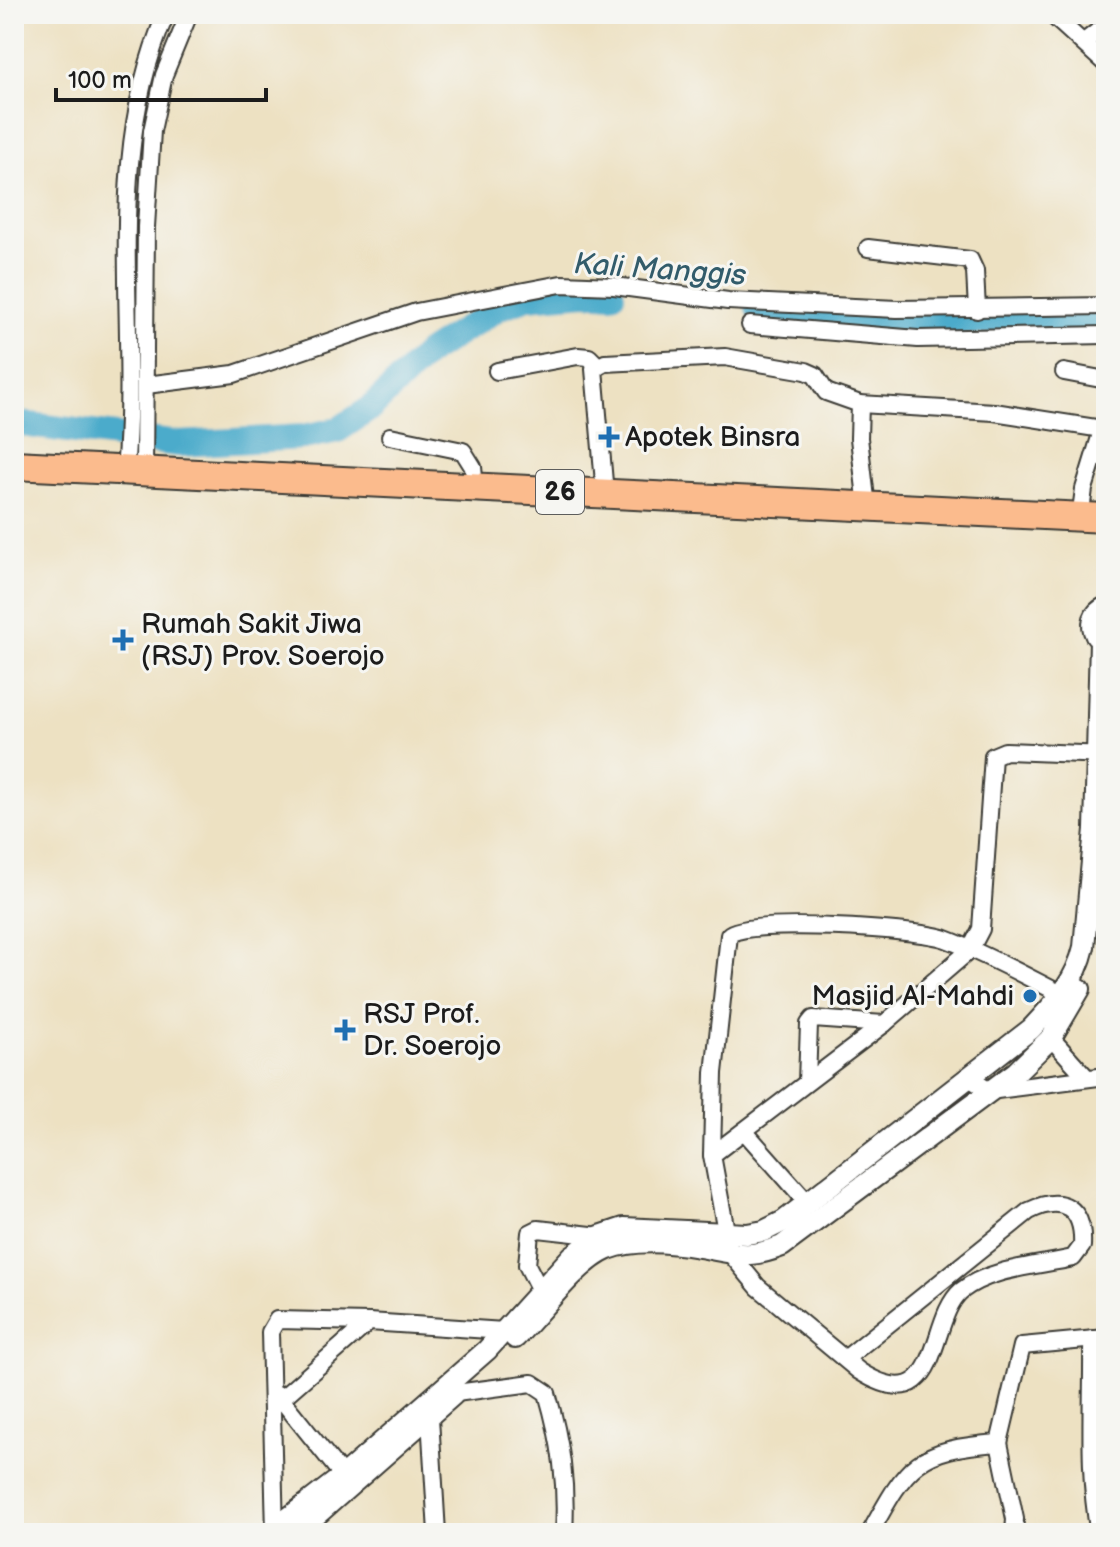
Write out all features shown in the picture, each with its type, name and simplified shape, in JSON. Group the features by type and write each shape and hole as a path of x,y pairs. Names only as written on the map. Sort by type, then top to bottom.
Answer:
{"highway":[{"name":"26","path":"14,465 135,460 475,488 1093,518"}],"street":[{"path":"135,460 127,414 125,227 133,122 144,70 166,14"},
{"path":"135,460 145,419 152,131 164,75 189,14"},
{"path":"1051,14 1106,64"},
{"path":"1084,42 1106,25"},
{"path":"868,248 966,258 975,271 977,310"},
{"path":"146,385 234,374 416,312 561,284 614,286 728,301 977,310 1106,306"},
{"path":"125,310 146,307"},
{"path":"750,325 918,339 1106,335"},
{"path":"497,371 578,356 589,357 598,366 725,357 806,371 815,375 826,392 860,404 994,412 1104,424 1093,518"},
{"path":"598,366 593,374 605,494"},
{"path":"1064,372 1106,380"},
{"path":"860,404 859,438 867,507"},
{"path":"390,436 463,451 473,467 475,488"},
{"path":"544,1298 608,1249 630,1244 729,1244 764,1231 807,1202 1031,1029 1063,995 1080,964 1084,947 1102,755 1103,642 1092,624 1097,612 1106,607"},
{"path":"712,1155 884,1024 970,950 981,929 993,756 1005,751 1102,755"},
{"path":"296,1533 456,1393 544,1298 572,1256 600,1236 624,1228 729,1244 743,1257 782,1246 1016,1072 1051,1038 1089,966 1106,828"},
{"path":"845,1359 1022,1216 1048,1203 1064,1203 1072,1208 1082,1237 1079,1254 1073,1258 987,1277 961,1291 952,1300 933,1358 918,1378 894,1384 880,1381 845,1359 758,1287 729,1244 712,1155 714,1073 724,957 726,943 733,930 803,927 884,930 945,939 1063,995"},
{"path":"807,1082 809,1024 813,1019 884,1024"},
{"path":"1051,1038 1087,1078"},
{"path":"968,1077 989,1091 1106,1076"},
{"path":"745,1132 807,1202"},
{"path":"544,1298 527,1265 530,1233 538,1229 600,1236"},
{"path":"273,1532 276,1393 270,1332 277,1320 369,1322 510,1335"},
{"path":"276,1393 369,1322"},
{"path":"273,1532 343,1476 487,1350 510,1335"},
{"path":"1014,1533 1015,1519 999,1443 1022,1346 1099,1339 1100,1397 1091,1456 1099,1533"},
{"path":"456,1393 532,1383 547,1393 562,1447 567,1488 564,1533"},
{"path":"276,1393 343,1476"},
{"path":"430,1418 437,1533"},
{"path":"870,1533 899,1480 922,1459 962,1446 999,1443"}],"waterway":[{"name":"Kali Manggis","path":"14,423 179,444 303,437 338,430 371,408 428,353 500,307 528,297 586,292 612,294"},
{"name":"Kali Manggis","path":"758,308 900,324 1106,318"}],"place":[{"name":"Apotek Binsra","path":"609,437"},
{"name":"Rumah Sakit Jiwa (RSJ) Prov. Soerojo","path":"123,640"},
{"name":"Masjid Al-Mahdi","path":"1030,996"},
{"name":"RSJ Prof. Dr. Soerojo","path":"345,1030"}]}
